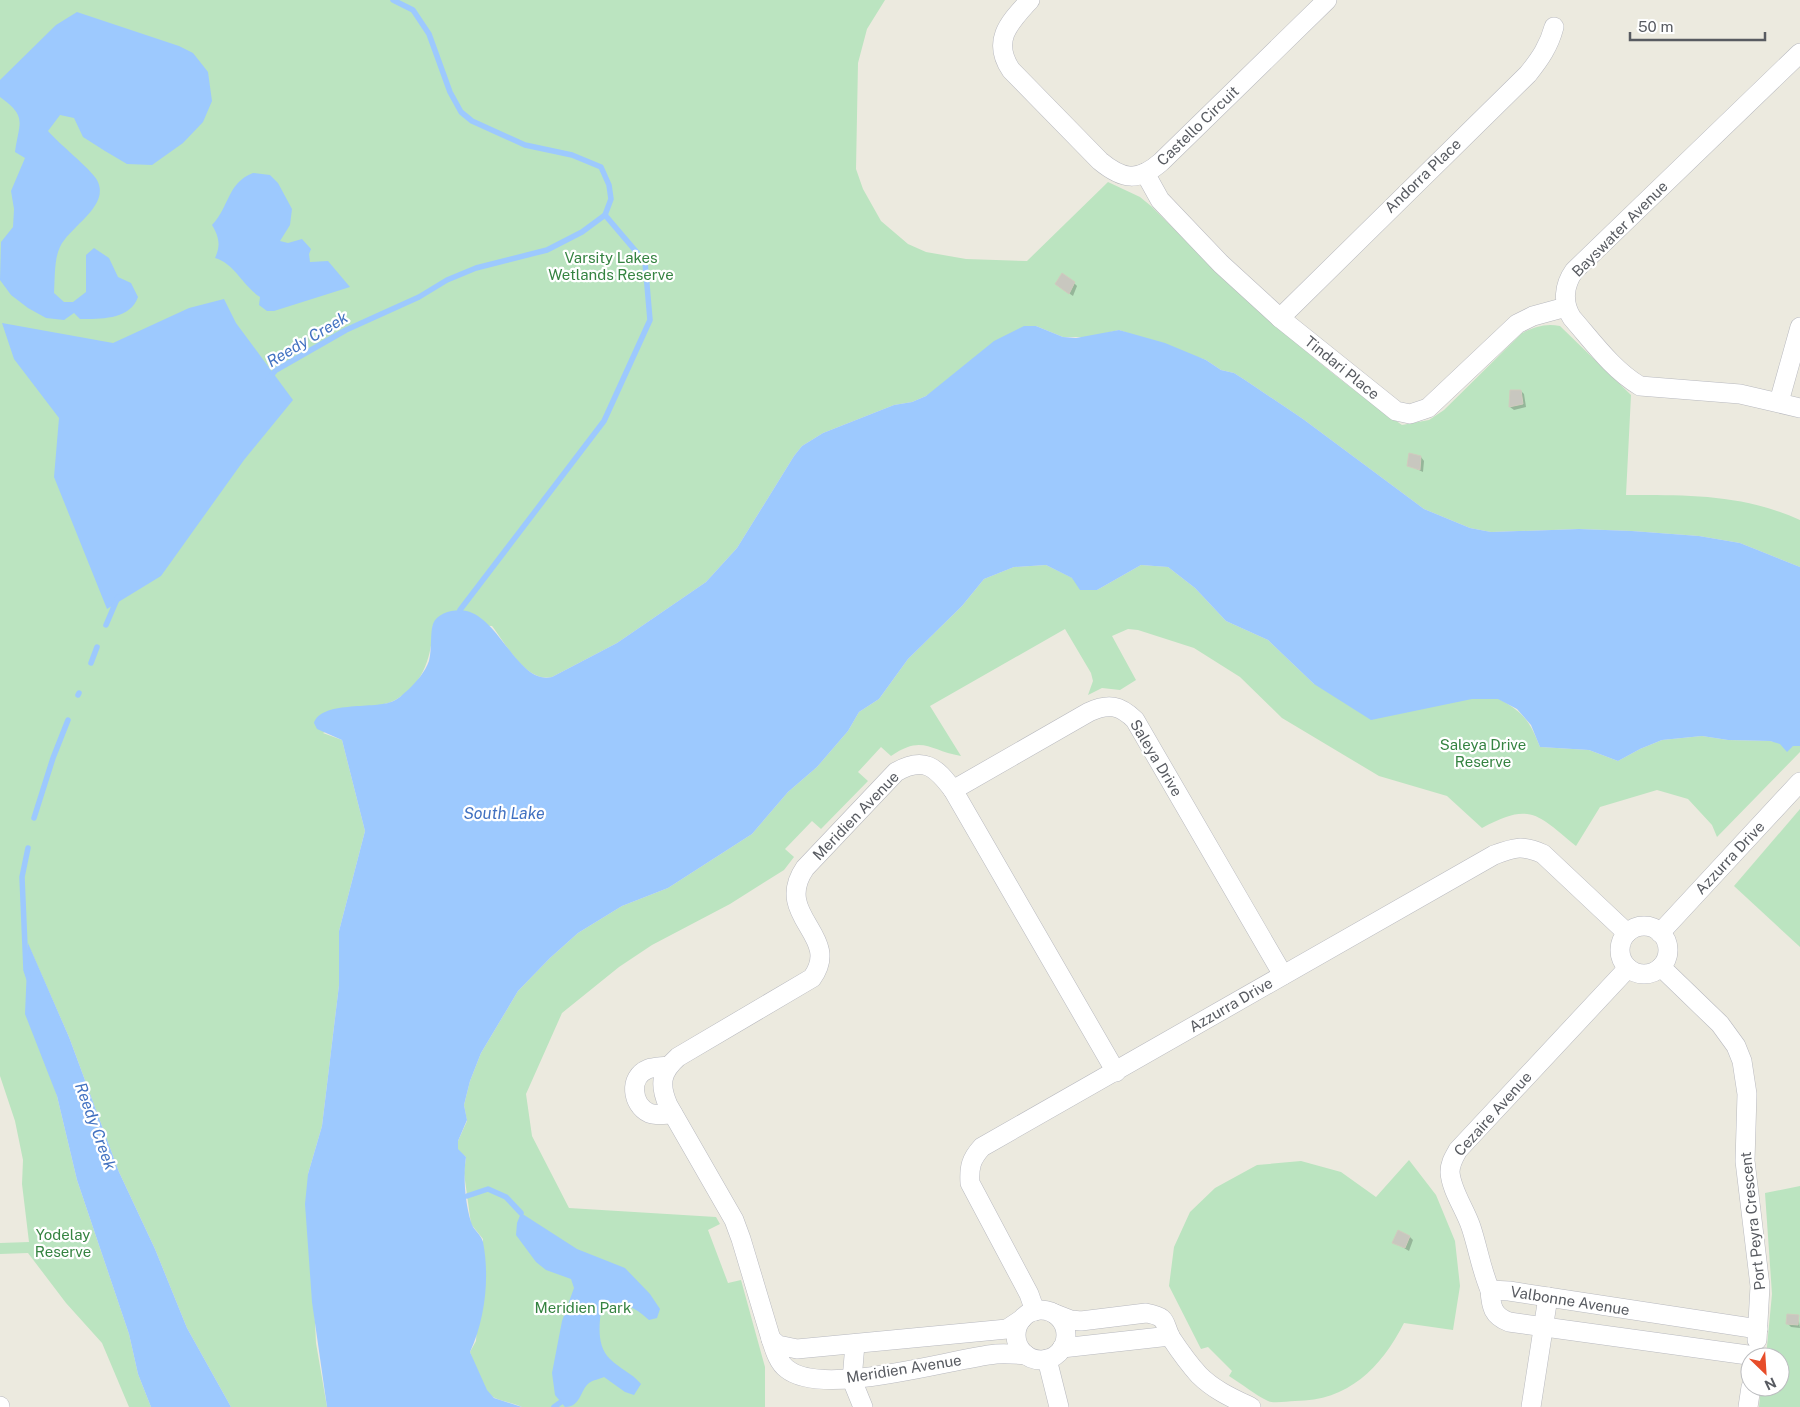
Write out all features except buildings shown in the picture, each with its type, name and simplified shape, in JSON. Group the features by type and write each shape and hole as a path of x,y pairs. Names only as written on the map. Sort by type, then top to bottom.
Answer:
{"street":[{"name":"Castello Circuit","path":"1030,0 1006,28 1002,51 1011,70 1107,167 1123,176 1134,177 1145,173 1161,162 1327,0"},
{"name":"Andorra Place","path":"1280,318 1528,74 1542,58 1551,40 1554,27"},
{"name":"Bayswater Avenue","path":"1566,307 1566,288 1574,271 1800,53"},
{"name":"Tindari Place","path":"1145,173 1160,200 1204,249 1280,318 1391,408 1410,414 1423,411 1435,404 1517,324 1533,316 1566,307"},
{"path":"1566,307 1572,318 1616,368 1627,379 1640,386 1740,394 1800,408"},
{"path":"1779,402 1800,327"},
{"name":"Saleya Drive","path":"953,790 1089,712 1100,707 1113,705 1125,710 1135,720 1283,975"},
{"name":"Meridien Avenue","path":"1047,1359 1038,1360 1026,1355 996,1354 852,1380 803,1376 792,1373 785,1368 771,1339 742,1239 734,1220 673,1114 662,1092 662,1078 668,1066 678,1057 812,978 821,961 821,952 798,908 795,894 797,880 879,788 896,772 909,764 925,764 940,772 953,790 1116,1072"},
{"name":"Azzurra Drive","path":"1660,933 1800,782"},
{"name":"Azzurra Drive","path":"1062,1348 1066,1337 1065,1328 1060,1318 1037,1314 1030,1294 970,1183 969,1168 974,1156 982,1147 1494,854 1511,848 1528,848 1543,854 1627,933"},
{"path":"1644,926 1660,933 1668,947 1666,958 1661,967 1645,974 1628,968 1621,957 1620,950 1627,933 1644,926"},
{"name":"Port Peyra Crescent","path":"1661,967 1720,1024 1736,1046 1742,1061 1747,1094 1745,1161 1760,1286 1756,1347"},
{"name":"Cezaire Avenue","path":"1490,1290 1483,1274 1471,1228 1453,1186 1450,1172 1451,1161 1458,1150 1628,968"},
{"name":"Meridien Avenue","path":"668,1066 648,1069 638,1076 634,1087 635,1098 642,1108 651,1114 673,1114"},
{"name":"Valbonne Avenue","path":"1740,1354 1543,1326 1500,1318 1494,1312 1490,1290 1758,1329"},
{"path":"1531,1407 1548,1298"},
{"path":"1026,1355 1017,1341 1018,1326 1037,1314 1081,1321 1146,1313 1162,1320 1168,1327 1170,1336 1198,1373 1211,1386 1251,1407"},
{"name":"Meridien Avenue","path":"771,1339 778,1345 796,1349 855,1344 1007,1328 1037,1314"},
{"path":"1059,1407 1047,1359 1057,1355 1062,1348 1170,1336"},
{"path":"855,1344 852,1380 862,1407"}],"green space":[{"name":"Varsity Lakes Wetlands Reserve","path":"0,0 885,0 867,29 858,63 856,169 863,189 881,221 908,244 926,252 966,259 1027,261 1108,182 1140,197 1151,206 1272,322 1335,375 1402,425 1429,420 1444,410 1522,333 1540,326 1560,326 1631,395 1626,495 1671,495 1714,498 1757,505 1779,511 1800,520 1800,567 1740,543 1699,536 1579,529 1491,532 1470,528 1424,509 1303,419 1234,373 1221,370 1206,360 1119,330 1089,337 1063,337 1036,326 926,396 912,402 894,405 823,433 802,446 737,548 706,582 617,643 552,677 534,674 525,668 510,652 492,626 433,624 429,657 420,676 407,692 395,700 323,733 342,740 365,831 339,931 339,985 322,1126 308,1174 316,1343 327,1407 231,1407 187,1328 155,1249 119,1172 69,1037 28,944 57,1096 77,1180 129,1334 138,1374 151,1407 129,1407 102,1343 66,1303 28,1253 0,1254 0,1243 29,1242 22,1184 23,1160 15,1121 0,1076"},
{"name":"Meridien Park","path":"1046,565 1097,590 1141,565 1168,567 1195,588 1226,621 1268,640 1314,684 1499,699 1514,708 1525,718 1533,730 1540,747 1589,750 1618,761 1662,740 1702,736 1728,740 1770,741 1800,746 1800,752 1717,837 1712,825 1688,799 1657,790 1600,807 1576,846 1552,826 1533,815 1512,815 1482,828 1447,796 1379,776 1282,718 1240,677 1194,648 1138,630 1128,629 1112,636 1136,680 1120,690 1102,688 1088,695 1093,681 1091,673 1065,629 930,706 961,756 919,745 902,749 891,756 881,747 858,772 868,781 821,829 812,821 785,849 794,857 784,870 730,904 652,945 619,967 562,1013 526,1094 532,1136 569,1208 716,1217 720,1224 708,1230 728,1283 741,1280 765,1367 765,1407 522,1407 490,1395 482,1384 470,1352 476,1341 483,1239 471,1224 464,1173 466,1157 457,1150 458,1141 467,1121 464,1105 470,1081 481,1053 518,991 578,933 622,906 668,888 752,834 788,792 817,767 848,731 859,712 879,699 908,659 962,606 984,579 1014,567"},
{"path":"1800,809 1800,947 1734,886"},
{"path":"1409,1160 1436,1195 1455,1241 1460,1286 1453,1330 1404,1323 1385,1354 1361,1379 1331,1395 1314,1399 1271,1402 1258,1396 1229,1376 1232,1371 1208,1347 1201,1349 1169,1286 1174,1247 1190,1212 1215,1188 1257,1165 1301,1161 1341,1172 1376,1197"},
{"path":"1800,1186 1800,1407 1759,1407 1760,1397 1790,1397 1790,1347 1767,1347 1772,1294 1765,1193"}],"water":[{"path":"77,12 179,46 193,53 208,72 212,101 203,122 183,143 152,165 127,164 105,151 83,137 74,118 60,115 48,131 93,175 100,189 99,198 94,207 60,247 56,263 54,293 64,302 73,302 86,292 86,255 94,248 109,258 118,277 131,283 138,297 134,305 128,310 114,317 80,319 74,313 64,320 46,318 28,308 11,295 0,280 1,242 13,227 14,209 11,191 25,158 15,152 19,127 18,115 0,97 0,80 56,25"},
{"path":"253,173 270,175 278,183 292,209 290,225 280,241 288,243 302,239 311,249 309,254 310,262 328,261 350,287 274,311 267,311 259,305 260,297 228,265 215,258 218,241 212,225 218,218 233,189 245,177"},
{"path":"224,299 236,323 293,400 244,460 161,576 107,609 54,477 59,418 14,359 2,323 113,343 189,308"},
{"name":"South Lake","path":"1024,326 1036,326 1063,337 1076,338 1119,330 1165,343 1206,360 1221,370 1234,373 1303,419 1424,509 1470,528 1491,532 1579,529 1699,536 1740,543 1800,567 1800,746 1793,746 1787,752 1780,744 1770,741 1728,740 1702,736 1662,740 1618,761 1589,750 1540,747 1531,725 1517,709 1498,699 1472,699 1371,720 1314,684 1268,640 1226,621 1195,588 1168,567 1141,565 1097,590 1080,590 1072,578 1046,565 1014,567 984,579 962,606 908,659 879,699 859,712 848,731 817,767 788,792 752,834 668,888 622,906 578,933 518,991 481,1053 470,1081 464,1105 467,1120 458,1141 458,1149 466,1157 465,1181 469,1214 472,1225 483,1242 486,1269 483,1312 470,1352 487,1390 494,1398 522,1407 327,1407 312,1302 305,1204 308,1174 322,1126 339,985 339,931 365,831 342,740 317,729 314,723 326,711 383,704 400,697 423,673 430,657 433,624 444,613 465,611 481,618 520,663 530,672 541,677 552,677 617,643 706,582 737,548 802,446 823,433 894,405 912,402 926,396 994,341"},
{"path":"28,943 69,1037 119,1172 155,1249 187,1328 231,1407 151,1407 138,1374 129,1334 77,1180 57,1096 25,1014"},
{"path":"521,1213 577,1249 625,1268 650,1294 660,1309 657,1318 649,1320 638,1311 626,1305 614,1305 601,1311 600,1330 603,1349 610,1359 641,1384 634,1395 625,1392 604,1377 589,1383 577,1401 570,1406 565,1407 555,1395 552,1373 562,1321 574,1288 571,1279 546,1270 536,1262 516,1235 517,1223"}],"waterway":[{"name":"Reedy Creek","path":"268,379 276,370 346,330 419,297 447,280 476,268 547,250 582,232 605,215 611,199 609,185 601,167 572,155 525,145 472,121 461,112 450,92 429,34 413,10 393,0"},
{"name":"Reedy Creek","path":"460,610 604,421 650,320 645,262 605,215"},
{"name":"Reedy Creek","path":"106,625 118,597"},
{"name":"Reedy Creek","path":"91,663 97,647"},
{"name":"Reedy Creek","path":"34,818 53,758 68,720"},
{"name":"Reedy Creek","path":"28,848 22,877 26,970 29,979"},
{"path":"467,1196 488,1189 506,1197 521,1213"},
{"path":"554,1407 561,1402"}],"park label":[{"name":"Saleya Drive Reserve","path":"1483,754"},
{"name":"Yodelay Reserve","path":"63,1244"}]}
